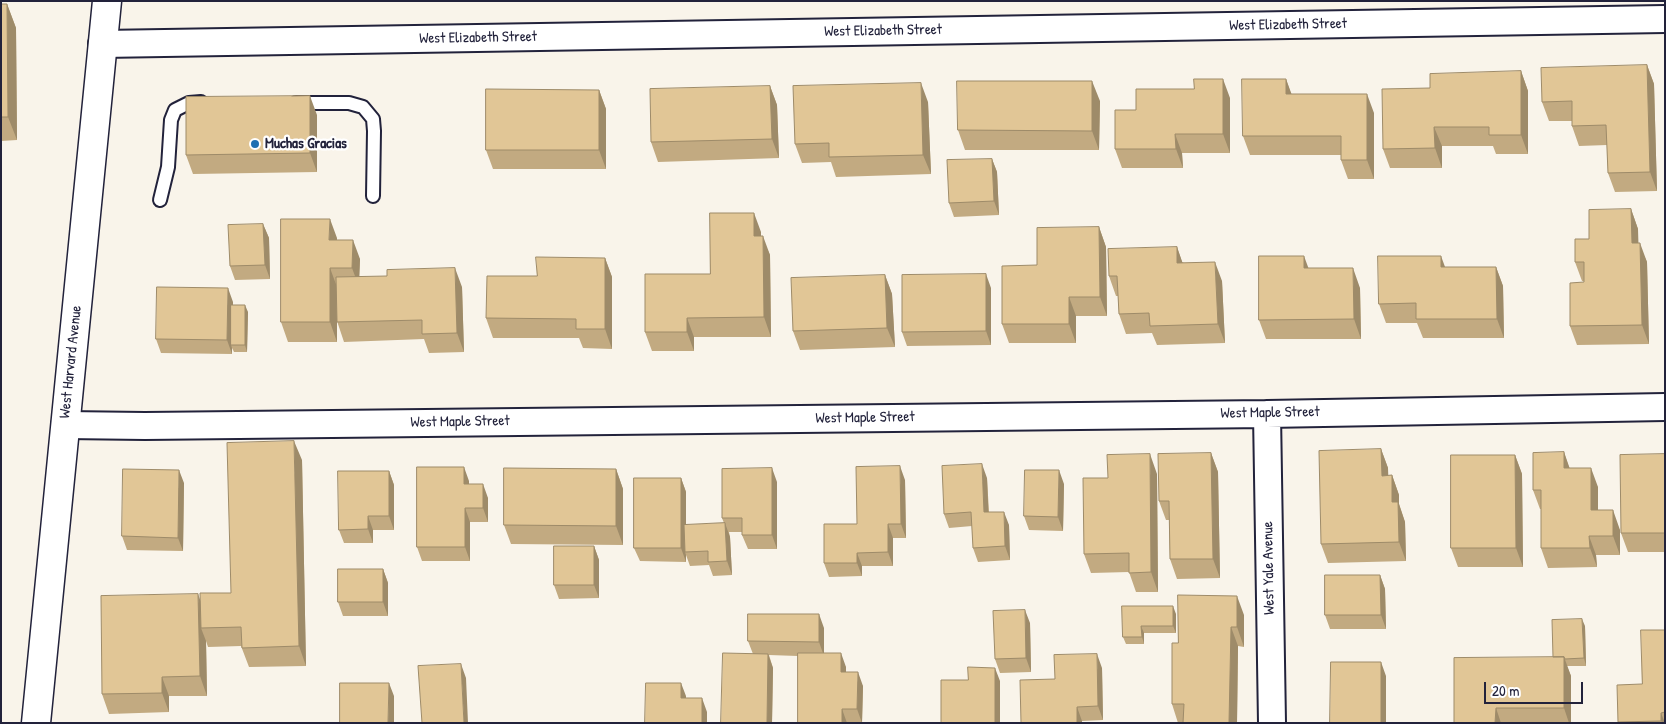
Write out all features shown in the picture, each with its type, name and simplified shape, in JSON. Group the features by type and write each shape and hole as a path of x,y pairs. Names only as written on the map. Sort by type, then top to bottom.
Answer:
{"main road":[{"name":"West Harvard Avenue","path":"36,723 106,1"}],"street":[{"name":"West Elizabeth Street","path":"102,44 1665,20"},
{"name":"West Maple Street","path":"65,425 145,426 1266,414 1665,407"},
{"name":"West Yale Avenue","path":"1266,414 1272,723"}],"lane":[{"path":"160,200 168,167 171,120 174,110 189,103 218,102"},
{"path":"284,102 349,103 364,107 373,119 373,196"}],"building":[{"path":"1,4 7,4 8,117 1,117"},
{"path":"1647,65 1650,172 1608,173 1606,125 1572,126 1572,101 1542,102 1541,68"},
{"path":"1521,71 1521,135 1489,135 1489,127 1434,127 1435,148 1383,149 1382,89 1430,88 1430,74"},
{"path":"1194,79 1223,79 1223,134 1175,134 1176,149 1115,149 1115,110 1136,110 1136,89 1194,89"},
{"path":"1242,79 1286,79 1286,94 1367,94 1367,160 1341,160 1341,136 1243,136"},
{"path":"957,81 1092,81 1092,131 958,130"},
{"path":"921,83 923,155 829,157 829,143 795,144 793,86"},
{"path":"770,86 772,139 651,142 650,89"},
{"path":"486,89 599,90 599,150 486,150"},
{"name":"Muchas Gracias","path":"310,96 310,153 186,155 186,97"},
{"path":"992,159 994,201 949,203 947,160"},
{"path":"1631,209 1632,243 1640,243 1642,325 1570,326 1570,283 1584,282 1584,262 1575,262 1575,239 1589,239 1589,210"},
{"path":"710,213 754,213 754,236 763,236 764,317 687,318 687,332 645,332 645,274 710,274"},
{"path":"281,219 330,219 329,240 353,240 352,268 330,268 330,322 281,322"},
{"path":"263,224 265,265 230,266 228,225"},
{"path":"1099,227 1100,297 1069,297 1069,324 1002,324 1002,266 1037,265 1037,228"},
{"path":"1177,247 1177,263 1215,262 1218,324 1150,326 1149,313 1119,314 1117,276 1109,276 1108,249"},
{"path":"1259,256 1304,256 1304,268 1353,268 1354,319 1259,320"},
{"path":"1378,256 1441,256 1441,267 1496,267 1497,319 1416,319 1416,303 1379,304"},
{"path":"536,257 605,258 605,329 576,329 576,319 486,318 487,276 537,276"},
{"path":"455,268 457,333 422,334 422,320 337,322 336,277 387,276 387,270"},
{"path":"986,274 986,331 902,332 902,275"},
{"path":"885,275 887,328 793,331 791,278"},
{"path":"157,287 228,288 227,340 156,339"},
{"path":"231,305 245,305 245,345 231,345"},
{"path":"294,441 299,646 242,648 241,627 201,628 200,593 231,593 227,443"},
{"path":"1381,449 1382,476 1392,475 1392,502 1398,502 1399,542 1321,544 1319,451"},
{"path":"1564,452 1564,468 1591,468 1591,510 1613,510 1613,536 1589,536 1590,548 1541,548 1541,490 1533,490 1533,453"},
{"path":"1211,453 1213,559 1170,559 1169,501 1159,501 1158,454"},
{"path":"1150,454 1151,572 1129,573 1129,553 1084,554 1083,478 1108,478 1107,455"},
{"path":"1665,454 1665,533 1621,533 1620,455"},
{"path":"1451,455 1515,455 1516,548 1451,548"},
{"path":"982,464 984,512 1004,512 1005,546 973,548 971,512 944,514 942,466"},
{"path":"900,466 901,524 888,524 888,552 857,553 857,563 824,563 824,524 857,524 856,467"},
{"path":"417,467 464,467 464,484 483,484 483,508 465,508 465,547 417,547"},
{"path":"504,468 616,469 616,526 504,525"},
{"path":"772,468 772,535 742,535 742,518 722,518 722,469"},
{"path":"123,469 179,470 178,538 122,536"},
{"path":"1025,470 1059,470 1058,517 1024,516"},
{"path":"338,471 389,471 389,516 368,516 368,529 339,530"},
{"path":"634,478 681,478 681,548 634,548"},
{"path":"725,523 727,561 708,562 708,551 685,552 684,525"},
{"path":"554,546 594,546 594,585 554,585"},
{"path":"338,569 383,569 383,602 338,602"},
{"path":"1325,575 1380,575 1381,615 1325,615"},
{"path":"198,594 200,676 162,677 162,693 102,694 101,596"},
{"path":"1178,595 1237,596 1237,627 1231,627 1229,723 1183,723 1184,704 1172,704 1172,643 1178,643"},
{"path":"1122,606 1173,606 1173,626 1141,626 1142,637 1123,637"},
{"path":"1025,610 1026,658 995,659 993,611"},
{"path":"748,614 819,614 819,642 748,641"},
{"path":"1582,619 1584,658 1565,659 1564,657 1553,657 1552,620"},
{"path":"1641,630 1665,630 1665,712 1661,713 1661,721 1618,722 1617,685 1642,684"},
{"path":"723,653 768,654 767,723 721,723"},
{"path":"798,653 841,653 841,672 858,672 857,709 842,709 842,723 798,723"},
{"path":"1097,654 1098,706 1077,707 1077,723 1021,723 1020,680 1055,679 1054,655"},
{"path":"1564,657 1564,708 1496,708 1495,723 1454,723 1454,658"},
{"path":"1331,662 1381,662 1381,723 1330,723"},
{"path":"461,664 464,723 422,723 418,666"},
{"path":"968,667 995,668 995,723 941,723 941,680 968,680"},
{"path":"340,683 389,683 388,723 340,723"},
{"path":"646,683 681,683 681,698 702,698 702,723 645,723"}],"place":[{"name":"Muchas Gracias","path":"255,144"}]}
